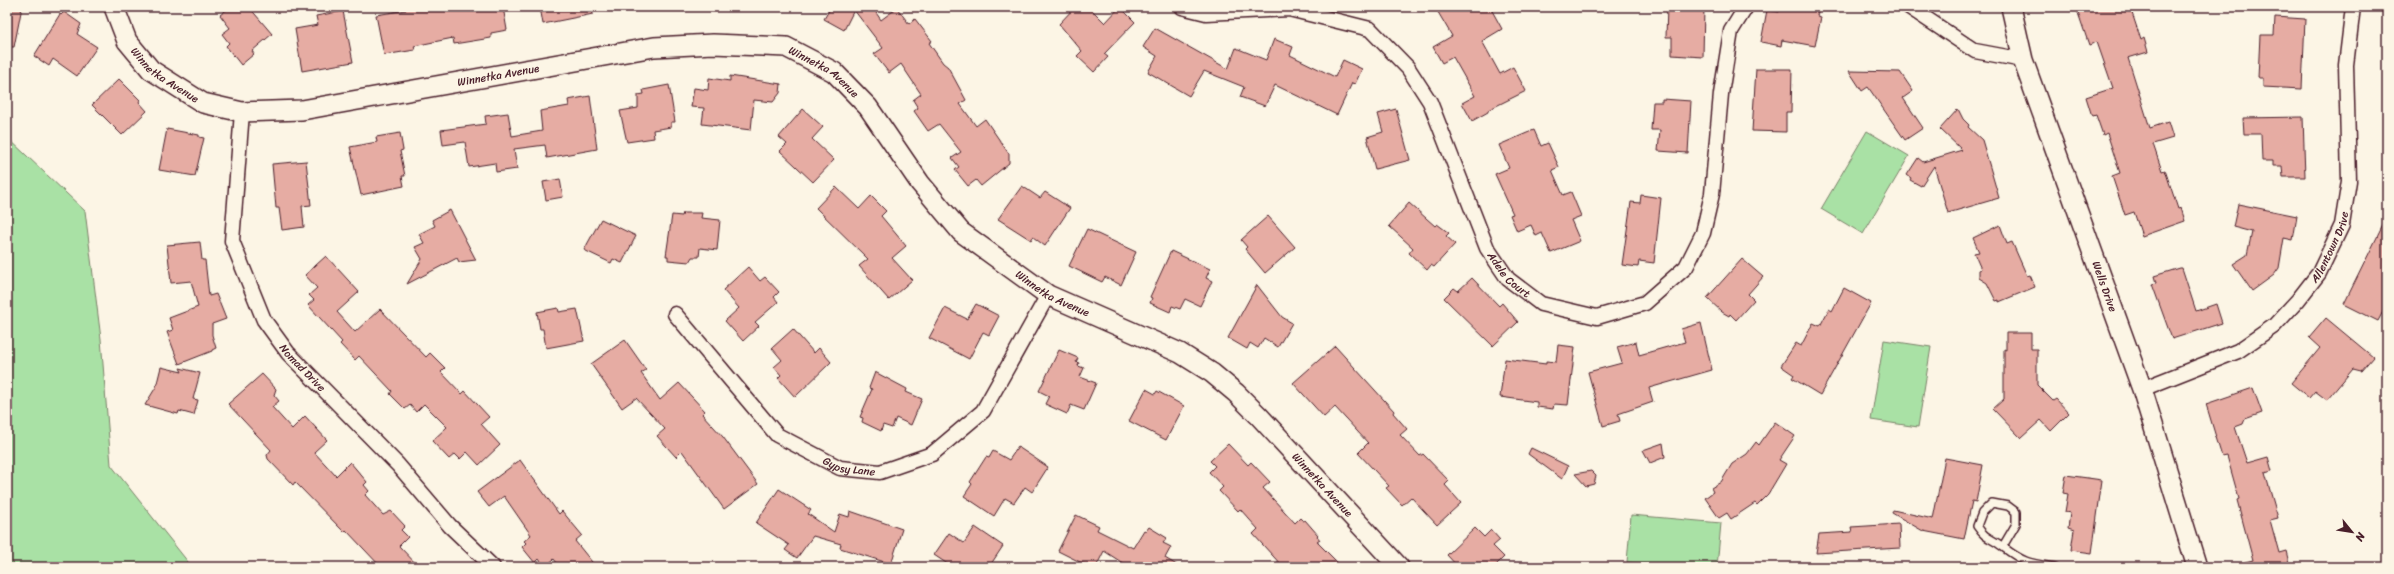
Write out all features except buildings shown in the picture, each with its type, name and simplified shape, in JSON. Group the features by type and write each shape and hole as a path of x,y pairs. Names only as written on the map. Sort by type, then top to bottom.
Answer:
{"main road":[{"name":"Winnetka Avenue","path":"114,7 127,41 151,70 203,103 242,112 302,110 654,47 713,44 786,47 834,72 868,107 894,141 920,183 961,232 1048,295 1180,353 1212,373 1236,393 1259,416 1399,567"},
{"name":"Wells Drive","path":"2011,7 2023,60 2142,389 2197,567"}],"street":[{"name":"Adele Court","path":"1182,7 1206,13 1289,9 1370,29 1408,68 1430,102 1487,248 1508,279 1541,304 1597,317 1645,303 1686,267 1704,233 1712,194 1721,94 1731,31 1746,7"},
{"path":"1909,7 1976,51 2023,60"},
{"name":"Allentown Drive","path":"2142,389 2238,351 2274,326 2298,300 2319,273 2342,225 2348,181 2346,65 2353,7"},
{"name":"Nomad Drive","path":"242,112 232,241 264,320 288,353 398,465 450,526 492,567"},
{"name":"Gypsy Lane","path":"676,314 777,435 840,468 880,472 932,454 983,411 1048,295"}],"lane":[{"path":"2003,546 2016,524 2016,512 2008,506 1992,503 1982,513 1977,526 1984,537 2003,546 2012,556 2026,562 2055,567"}],"green space":[{"path":"1867,131 1909,156 1863,234 1821,209"},
{"path":"7,137 85,211 101,339 111,465 192,567 7,567"},
{"path":"1884,340 1931,347 1918,427 1871,420"},
{"path":"1631,515 1721,523 1717,567 1681,567 1627,562"}]}
